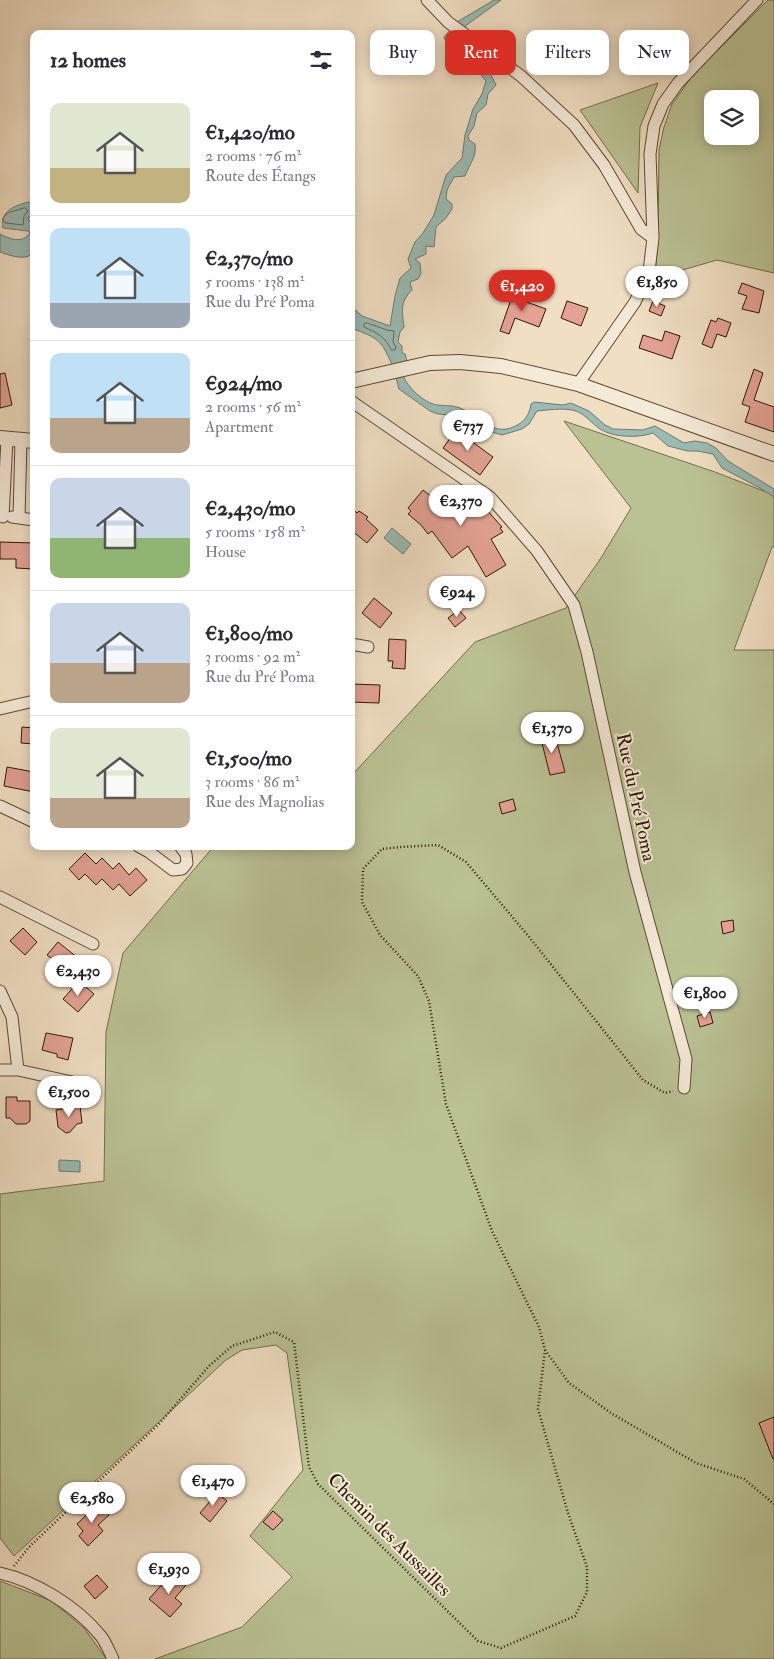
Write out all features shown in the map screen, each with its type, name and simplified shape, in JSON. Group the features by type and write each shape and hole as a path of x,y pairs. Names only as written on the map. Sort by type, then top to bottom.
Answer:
{"street":[{"path":"427,0 448,22 521,76 574,125 604,165 641,229 653,238"},
{"path":"578,384 635,302 648,271 653,238 650,154 654,126 663,104 678,83 757,0"},
{"path":"355,380 430,363 460,362 501,366 578,384 774,454"},
{"name":"Rue du Pré Poma","path":"355,404 490,497 537,551 574,605 587,652 635,872 686,1059 684,1088"},
{"path":"15,440 8,517 30,520"},
{"path":"355,645 368,647"},
{"path":"0,709 30,702"},
{"path":"0,806 30,820"},
{"path":"145,850 173,870 182,869 187,863 186,854 183,850"},
{"path":"0,897 93,944"},
{"path":"0,991 12,1017 18,1070"},
{"path":"0,1070 18,1070 81,1084"},
{"path":"4,1574 47,1591 74,1608 102,1636 113,1659"}],"path":[{"path":"684,1088 665,1093 643,1080 530,938 466,862 438,845 401,847 382,850 363,869 362,902 380,935 418,976 430,1001 446,1104 492,1231 539,1327 545,1350 569,1383 610,1413 696,1462 744,1479 774,1504"},
{"name":"Chemin des Aussailles","path":"4,1574 29,1547 159,1424 209,1366 232,1346 275,1332 294,1342 309,1466 318,1484 478,1641 501,1648 575,1616 587,1592 587,1567 568,1513 538,1409 545,1350"}],"green space":[{"path":"768,0 774,0 774,273 717,260 655,278 658,237 659,150 672,104 693,75"},
{"path":"658,83 640,127 638,193 580,110"},
{"path":"564,421 715,472 774,495 774,547 772,547 734,650 774,650 774,1659 155,1659 242,1627 292,1577 250,1536 303,1470 287,1353 276,1345 242,1350 226,1360 14,1556 0,1538 0,1194 104,1181 106,1032 123,953 211,850 355,850 355,772 475,642 566,608 601,558 631,508"},
{"path":"0,1581 52,1601 84,1628 105,1657 113,1659 0,1659"}],"water":[{"path":"494,0 501,0 464,27 463,30 450,30 457,22"},
{"path":"481,75 491,75 496,85 488,94 486,105 477,113 474,126 468,136 469,140 475,144 475,153 465,176 454,177 447,190 446,199 452,204 452,209 436,227 434,247 426,246 426,254 415,259 420,263 421,274 418,279 410,282 412,290 403,303 404,327 400,332 398,342 402,346 402,353 405,354 407,361 424,360 394,369 383,346 369,335 355,330 355,310 362,316 390,326 400,278 411,268 408,259 415,242 434,215 446,175 462,158 465,135 473,109 482,94 486,81"},
{"path":"30,203 30,217 28,217 28,219 30,221 30,233 28,231 3,228 6,213 14,207"},
{"path":"30,233 30,255 24,257 13,256 0,252 0,234 12,239 20,239"},
{"path":"403,375 412,389 432,404 460,408 495,428 510,428 519,424 526,418 531,404 534,402 563,405 571,403 589,411 605,425 613,429 643,430 655,426 684,443 695,441 707,443 716,448 728,461 774,489 774,497 722,468 713,454 668,446 653,433 641,436 619,436 612,434 600,429 584,415 572,410 537,411 529,424 522,429 502,435 488,431 462,416 438,414 430,411 399,389 396,377"},
{"path":"392,528 411,544 403,554 384,538"},
{"path":"59,1160 80,1161 80,1172 59,1171"}],"building":[{"path":"742,283 764,291 759,313 742,309 747,296 738,293"},
{"path":"515,288 525,291 521,300 546,309 539,327 515,318 509,334 500,331"},
{"path":"567,301 588,308 581,326 561,318"},
{"path":"653,301 665,306 661,316 649,311"},
{"path":"718,318 731,323 726,337 717,334 712,348 702,344 711,320 716,322"},
{"path":"665,331 680,336 672,359 639,348 643,335 662,341"},
{"path":"754,369 763,373 754,400 774,407 774,432 745,422 750,407 742,404"},
{"path":"5,373 12,405 0,408 0,374"},
{"path":"456,430 493,457 480,475 443,448"},
{"path":"458,487 476,500 483,509 485,508 502,527 500,528 503,532 491,539 506,565 486,577 468,546 452,558 432,531 428,534 408,514 411,511 408,508 423,490 441,504 448,494"},
{"path":"355,511 357,513 359,511 368,517 366,519 378,530 367,543 355,533"},
{"path":"0,542 30,543 30,569 16,568 16,559 0,559"},
{"path":"374,598 392,613 380,628 362,613"},
{"path":"459,610 466,618 455,627 448,618"},
{"path":"389,639 406,640 405,669 392,668 393,661 388,661"},
{"path":"355,684 380,685 379,703 355,702"},
{"path":"22,727 30,728 30,744 21,743"},
{"path":"554,732 565,772 550,775 540,735"},
{"path":"7,767 30,771 30,791 4,786"},
{"path":"513,799 516,810 502,814 499,803"},
{"path":"85,853 96,864 102,858 113,869 119,863 129,875 136,868 147,880 130,896 119,884 113,890 102,879 96,885 85,874 79,880 69,869"},
{"path":"733,920 734,931 723,934 721,922"},
{"path":"23,928 37,942 25,955 10,941"},
{"path":"58,942 78,958 68,971 47,955"},
{"path":"79,981 94,994 78,1012 63,999"},
{"path":"710,1012 713,1023 700,1027 697,1016"},
{"path":"46,1033 73,1038 68,1060 57,1057 57,1054 42,1050"},
{"path":"6,1097 17,1097 17,1101 30,1101 30,1121 26,1124 16,1124 10,1118 6,1118"},
{"path":"80,1106 82,1123 77,1124 70,1132 66,1133 58,1127 56,1110"},
{"path":"774,1417 774,1459 773,1459 759,1423"},
{"path":"217,1493 227,1501 210,1522 200,1513"},
{"path":"99,1503 109,1515 98,1525 103,1531 88,1546 79,1536 83,1531 77,1524"},
{"path":"273,1511 283,1520 273,1530 263,1522"},
{"path":"172,1573 186,1585 175,1598 182,1604 170,1617 149,1599"},
{"path":"97,1575 108,1587 95,1599 84,1586"}]}
